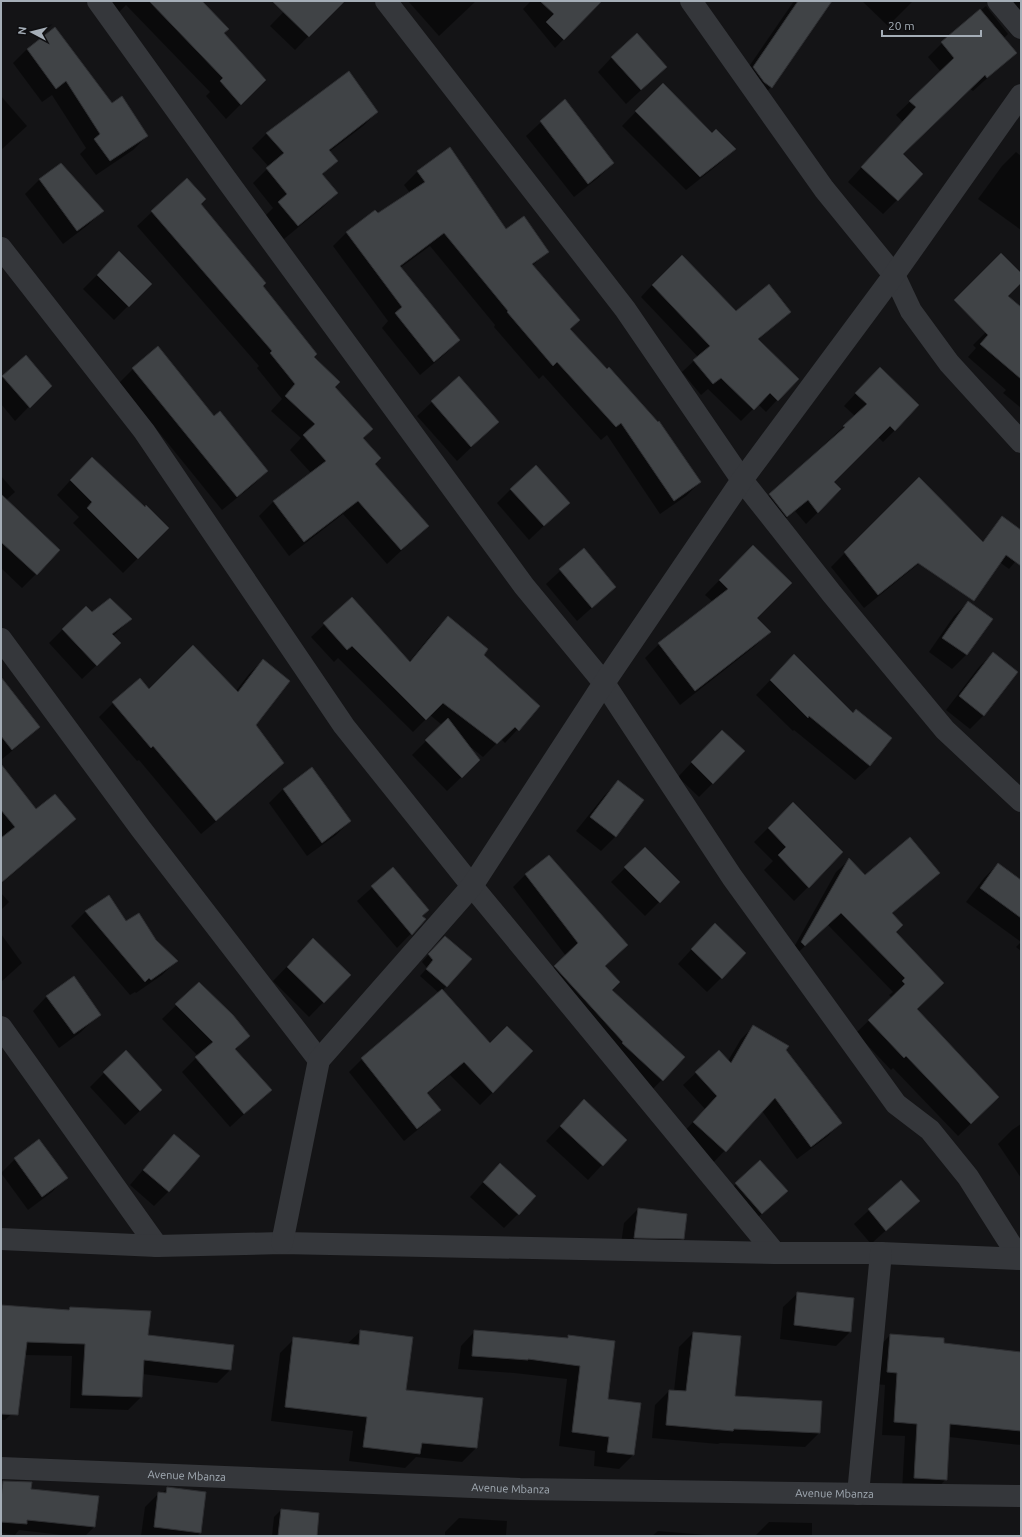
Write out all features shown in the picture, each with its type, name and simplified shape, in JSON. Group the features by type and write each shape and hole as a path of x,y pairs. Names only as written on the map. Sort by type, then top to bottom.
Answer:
{"street":[{"path":"98,1 226,179 524,586 604,683 732,877 896,1104 930,1130 968,1178 1021,1259"},
{"path":"386,1 625,309 742,480 832,594 945,730 1021,801"},
{"path":"691,1 824,188 894,275 910,311 949,363 1021,442"},
{"path":"998,1 1021,28"},
{"path":"282,1242 319,1060 472,886 604,683 742,480 894,275 1021,95"},
{"path":"1,248 144,431 344,726 472,886 775,1253"},
{"path":"1,639 141,829 319,1060"},
{"path":"1,1027 157,1246"},
{"path":"1,1239 157,1246 282,1242 775,1253 882,1253 1021,1259"},
{"path":"858,1494 882,1253"},
{"name":"Avenue Mbanza","path":"1,1468 520,1489 1021,1496"}],"building":[{"path":"149,1 202,1 229,29 224,33 266,80 241,105 220,81 223,78"},
{"path":"272,1 345,1 309,37"},
{"path":"540,1 602,1 564,40 546,22 554,14"},
{"path":"798,1 832,1 772,88 764,82 753,67"},
{"path":"980,9 1017,53 987,78 985,75 903,154 923,174 898,201 861,167 916,107 909,101 954,58 941,42"},
{"path":"55,27 112,103 122,96 148,136 110,161 94,139 100,134 66,81 56,89 27,49"},
{"path":"637,33 667,67 641,90 611,57"},
{"path":"349,71 378,112 329,150 338,161 322,174 338,193 298,226 278,202 287,194 266,168 284,153 266,133"},
{"path":"663,83 712,133 716,129 736,149 700,177 635,111"},
{"path":"565,99 614,163 588,184 540,121"},
{"path":"450,147 506,229 524,216 549,252 532,264 580,320 570,329 607,369 609,367 658,422 659,421 701,482 674,501 621,423 616,427 557,362 553,366 507,312 508,311 444,233 400,266 460,340 434,362 395,313 402,307 346,232 375,210 378,213 425,182 417,171"},
{"path":"61,163 104,211 77,231 39,179"},
{"path":"187,178 206,199 201,204 266,283 263,286 317,354 314,357 340,382 335,387 373,429 363,438 381,458 375,464 429,526 401,550 358,501 304,542 273,501 326,461 303,435 315,424 285,396 295,384 270,353 272,351 151,211"},
{"path":"119,251 152,284 129,307 97,275"},
{"path":"1001,253 1021,273 1021,283 1008,296 1021,307 1021,379 980,344 988,335 954,300"},
{"path":"682,255 736,311 769,284 791,312 758,339 799,379 778,401 770,393 754,410 721,378 713,384 693,360 710,346 652,285"},
{"path":"158,346 214,416 220,411 268,471 237,497 132,368"},
{"path":"26,355 52,386 30,408 2,376"},
{"path":"880,367 919,405 895,431 890,426 834,482 841,489 818,513 808,500 787,517 769,494 845,427 843,426 867,404 855,393"},
{"path":"459,376 499,422 471,447 431,401"},
{"path":"92,457 145,507 146,505 169,528 138,559 87,508 92,502 70,480"},
{"path":"536,465 570,503 544,526 510,489"},
{"path":"919,477 983,542 1002,516 1021,530 1021,566 1006,555 974,601 918,563 878,595 844,552"},
{"path":"1,494 60,550 37,575 1,542"},
{"path":"753,545 792,583 757,618 771,632 695,691 658,643 728,589 719,580"},
{"path":"584,548 616,587 592,608 559,569"},
{"path":"352,597 410,662 448,616 488,649 484,655 540,706 519,731 515,727 497,744 443,703 426,720 352,646 347,650 323,623"},
{"path":"110,598 132,619 112,634 121,643 97,666 62,629 86,606 92,612"},
{"path":"968,601 993,619 967,655 942,638"},
{"path":"193,645 238,692 263,659 290,681 256,725 284,763 216,821 153,746 151,748 112,702 140,678 149,689"},
{"path":"993,652 1018,672 984,716 959,696"},
{"path":"794,654 853,713 856,709 892,738 870,766 809,716 808,718 770,680"},
{"path":"1,677 40,727 12,750 1,736"},
{"path":"448,718 480,760 462,778 425,740"},
{"path":"722,730 745,751 713,784 691,762"},
{"path":"1,764 36,809 55,794 76,819 1,883 1,838 15,827 1,810"},
{"path":"312,767 351,821 322,843 283,789"},
{"path":"618,780 644,800 616,837 590,817"},
{"path":"793,802 843,852 809,888 778,855 786,847 768,828"},
{"path":"910,837 940,873 892,913 903,925 896,932 944,983 917,1009 999,1097 971,1124 906,1056 904,1058 868,1020 905,984 902,981 905,978 841,913 805,946 801,942 849,858 865,875"},
{"path":"645,847 680,882 660,903 624,867"},
{"path":"549,855 628,945 605,966 620,982 612,990 685,1057 663,1081 622,1043 623,1042 554,966 578,943 525,874"},
{"path":"998,863 1021,880 1021,918 980,888"},
{"path":"393,867 429,910 422,916 426,919 412,935 371,886"},
{"path":"109,895 126,921 139,913 156,940 178,961 151,980 149,978 145,982 85,911"},
{"path":"715,923 746,953 722,979 691,949"},
{"path":"445,936 472,959 447,987 426,969 433,960 428,954"},
{"path":"313,938 351,975 324,1003 287,967"},
{"path":"74,976 101,1015 74,1034 46,996"},
{"path":"199,982 233,1015 250,1036 235,1049 272,1090 244,1114 195,1057 213,1042 175,1004"},
{"path":"442,989 490,1043 507,1026 533,1051 493,1093 464,1062 427,1093 441,1110 417,1129 361,1058"},
{"path":"753,1025 789,1046 786,1050 842,1123 811,1147 775,1098 726,1152 693,1122 717,1096 695,1072 719,1050 731,1063"},
{"path":"126,1050 162,1090 140,1111 103,1072"},
{"path":"584,1099 627,1140 603,1166 560,1126"},
{"path":"174,1134 200,1156 169,1192 143,1170"},
{"path":"39,1139 68,1178 42,1197 14,1158"},
{"path":"760,1160 788,1191 762,1214 735,1183"},
{"path":"500,1163 536,1196 519,1215 483,1182"},
{"path":"901,1180 920,1201 886,1231 868,1209"},
{"path":"638,1208 687,1214 684,1239 634,1238"},
{"path":"797,1292 854,1298 851,1332 794,1325"},
{"path":"1,1305 69,1310 70,1307 151,1311 148,1335 234,1345 231,1370 144,1360 142,1397 82,1395 85,1344 27,1342 18,1415 1,1414"},
{"path":"360,1330 413,1337 406,1390 483,1398 477,1448 422,1443 420,1454 363,1447 367,1417 285,1407 293,1337 359,1345"},
{"path":"474,1330 568,1338 568,1335 615,1341 608,1399 641,1403 634,1455 607,1452 609,1437 572,1432 580,1366 528,1359 472,1356"},
{"path":"693,1332 741,1336 735,1396 822,1401 820,1433 734,1429 733,1431 666,1425 669,1390 686,1391"},
{"path":"890,1334 944,1338 944,1343 1021,1352 1021,1431 950,1424 947,1480 914,1478 917,1424 894,1422 897,1373 887,1372"},
{"path":"3,1481 32,1482 31,1489 99,1496 95,1527 27,1520 27,1524 1,1522"},
{"path":"167,1487 206,1492 201,1533 154,1527 158,1492 166,1493"},
{"path":"281,1509 319,1513 317,1536 278,1536"}]}
